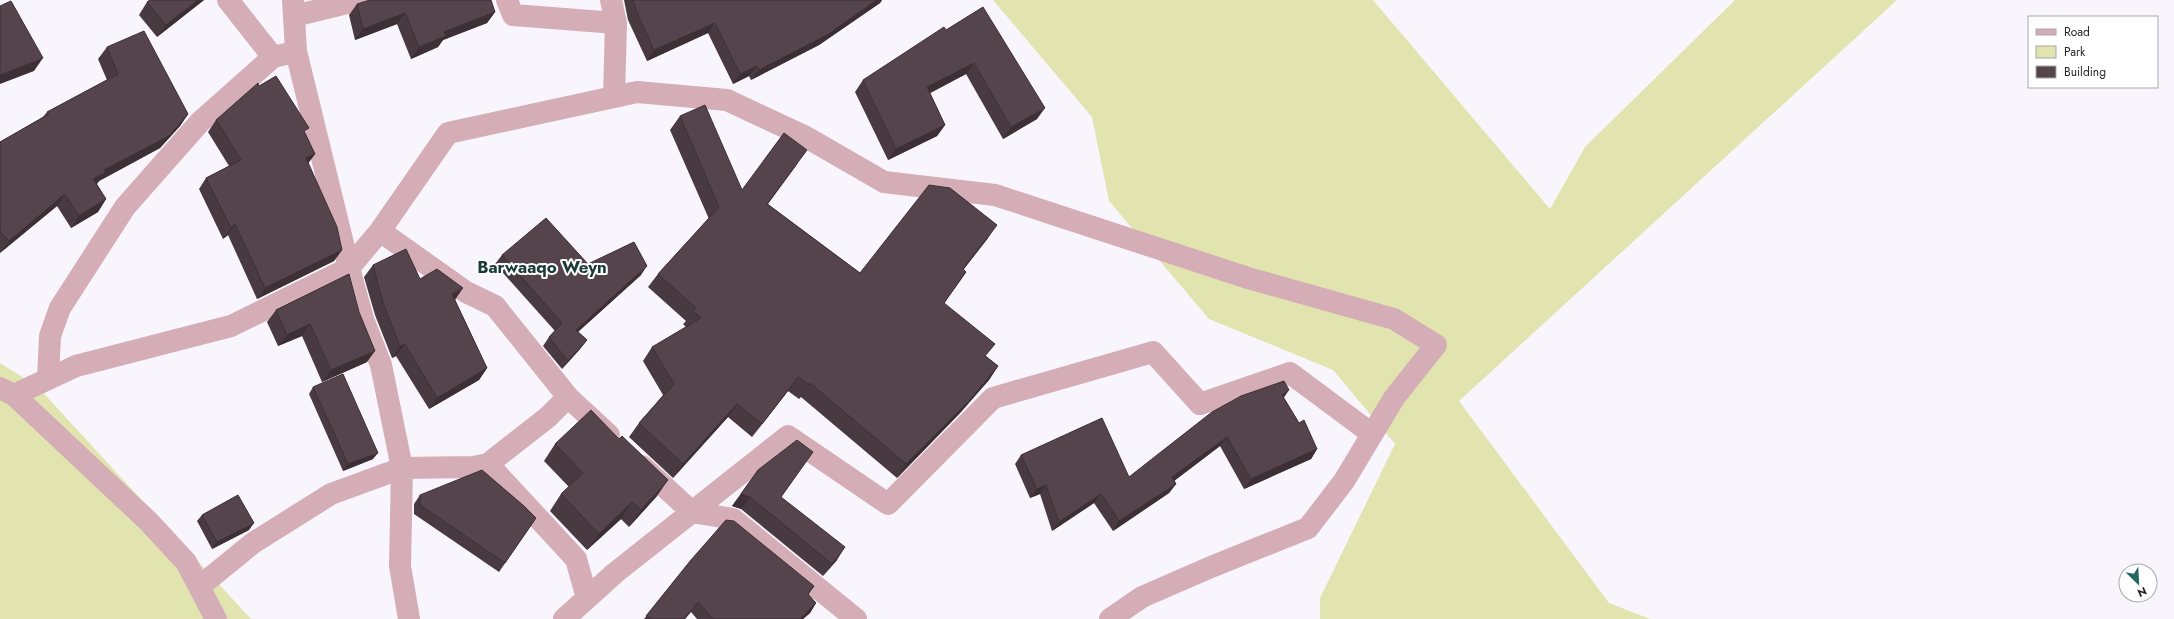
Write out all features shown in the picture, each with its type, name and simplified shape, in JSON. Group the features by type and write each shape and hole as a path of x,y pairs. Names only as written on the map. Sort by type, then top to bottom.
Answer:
{"street":[{"path":"228,0 273,57"},
{"path":"359,0 294,8 296,51 349,268 363,319 381,365 402,468 400,566 409,619"},
{"path":"507,0 513,15 616,23"},
{"path":"611,0 616,23 614,97"},
{"path":"48,379 50,336 60,308 125,207 200,122 273,57 296,51"},
{"path":"7,391 48,379 76,366 231,326 349,268 380,231 448,133 637,92 728,100 806,137 884,182 995,195 1248,278 1394,319 1436,345 1394,398 1344,481 1308,528 1211,567 1142,597 1110,619"},
{"path":"380,231 466,292 495,306 568,397 692,512 733,520 855,619"},
{"path":"564,619 615,573 788,436 888,504 993,398 1153,352 1200,404 1290,373 1372,434"},
{"path":"7,391 149,522 186,562 216,619"},
{"path":"199,587 253,543 331,494 402,468 488,464 548,417 568,397"},
{"path":"488,464 576,559 587,598"}],"green space":[{"path":"993,0 1373,0 1550,209 1585,147 1735,0 1897,0 1459,401 1609,603 1650,619 1320,619 1320,598 1395,444 1333,370 1209,319 1109,201 1092,117"},
{"path":"0,363 37,386 251,619 0,619"}],"building":[{"path":"150,0 198,0 166,25 147,2"},
{"path":"370,0 491,0 495,12 444,32 446,36 419,47 405,13 363,29 357,4"},
{"path":"633,0 877,0 827,35 759,70 757,66 740,74 715,23 654,50"},
{"path":"11,1 43,58 0,75 0,6"},
{"path":"983,7 1045,108 1011,127 974,63 927,87 945,125 896,149 863,80 944,27 946,30"},
{"path":"144,31 188,114 169,136 104,170 105,173 93,179 106,199 79,216 65,194 9,241 0,231 0,142 49,114 47,112 118,74 107,47"},
{"path":"276,76 309,128 304,131 315,154 306,158 337,227 342,250 265,288 235,224 231,228 206,178 241,160 216,120 258,83 259,86"},
{"path":"705,105 742,190 784,133 807,150 767,204 860,273 929,185 950,188 997,225 963,269 966,272 944,303 995,344 985,356 998,366 970,400 906,464 810,383 809,385 798,377 762,424 737,404 683,464 639,423 674,384 652,347 701,318 693,311 696,308 658,274 719,207 680,116"},
{"path":"546,218 588,264 634,242 647,266 576,330 587,340 568,361 549,337 562,323 502,255"},
{"path":"406,249 420,279 437,269 463,288 452,294 487,368 437,398 405,344 400,346 383,303 373,265"},
{"path":"349,274 359,312 375,351 331,370 310,324 287,335 276,310"},
{"path":"343,374 378,453 348,464 313,387"},
{"path":"1284,381 1289,390 1282,395 1299,423 1304,420 1317,449 1251,479 1227,437 1172,477 1176,484 1119,521 1101,494 1059,522 1046,485 1037,489 1021,455 1102,418 1129,477 1212,412 1241,396"},
{"path":"591,410 619,439 622,436 668,480 641,510 632,502 599,534 561,494 583,473 555,444"},
{"path":"797,440 813,452 781,497 845,547 832,564 750,497 741,494 758,470"},
{"path":"482,470 536,518 505,563 420,505 420,495"},
{"path":"238,495 254,523 217,542 202,515"},
{"path":"726,520 734,521 814,586 808,594 816,603 800,619 713,619 698,602 684,619 651,619 646,616 691,560"}],"district":[{"name":"Barwaaqo Weyn","path":"542,267"}]}
